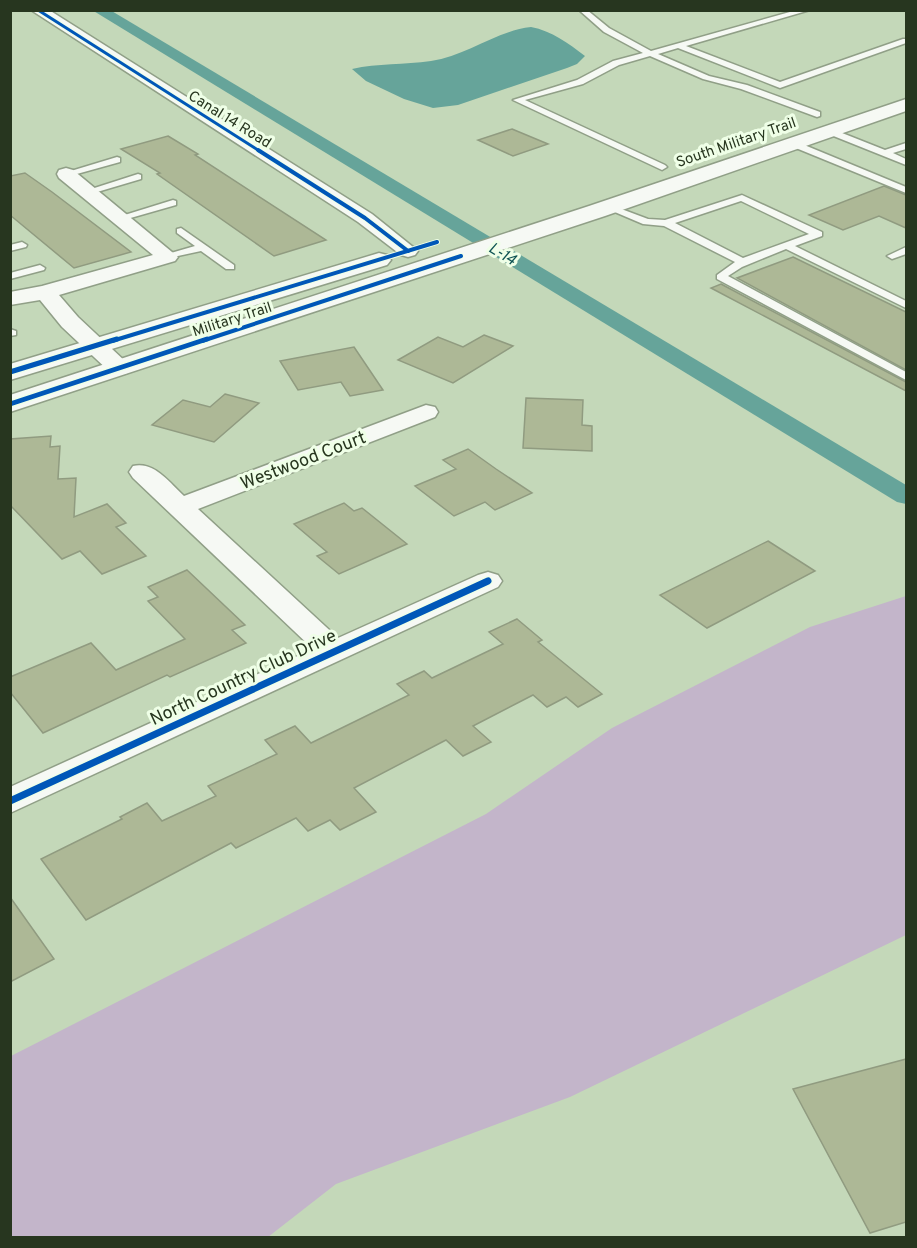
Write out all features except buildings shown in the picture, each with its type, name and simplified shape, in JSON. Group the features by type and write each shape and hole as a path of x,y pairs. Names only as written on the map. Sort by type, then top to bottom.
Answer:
{"main road":[{"path":"858,122 851,117 850,113 854,110 906,92"},
{"name":"South Military Trail","path":"603,209 906,105"},
{"name":"South Military Trail","path":"783,126 839,107"},
{"path":"799,142 811,116"},
{"name":"South Military Trail","path":"630,177 684,159"},
{"name":"Military Trail","path":"10,404 603,209"},
{"name":"Military Trail","path":"10,372 490,224"}],"street":[{"name":"Canal 14 Road","path":"38,10 365,218 408,251"},
{"path":"66,174 168,256"},
{"path":"11,300 168,256"},
{"path":"45,292 94,346 119,368"},
{"name":"Westwood Court","path":"180,507 426,412"},
{"path":"142,472 334,652"},
{"name":"North Country Club Drive","path":"10,801 488,581"}],"lane":[{"path":"582,10 588,20 610,34 719,81 737,93 811,116"},
{"path":"662,166 516,100 580,82 616,63 807,10"},
{"path":"679,46 780,85 906,41"},
{"path":"829,132 906,162"},
{"path":"799,142 906,190"},
{"path":"885,153 906,146"},
{"path":"66,174 117,160"},
{"path":"87,192 138,177"},
{"path":"666,223 742,198 818,234 742,262 726,270 721,277 906,377"},
{"path":"120,218 173,203"},
{"path":"603,209 640,220 666,223 742,262"},
{"path":"181,231 230,267"},
{"path":"10,248 22,245"},
{"path":"787,246 906,305"},
{"path":"168,256 202,247"},
{"path":"892,256 906,250"},
{"path":"10,276 40,268"}],"shaded area":[{"path":"906,596 906,935 570,1097 336,1184 268,1237 11,1237 11,1056 486,814 612,728 810,627"}],"water":[{"path":"531,27 553,35 585,56 577,64 567,68 458,105 433,108 404,99 366,81 352,69 444,58 506,33"}],"waterway":[{"name":"L-14","path":"99,10 906,496"}],"cycle path":[{"path":"38,10 365,218 408,251"},
{"path":"10,372 437,242"},
{"path":"10,404 461,256"},
{"path":"10,801 488,581"}]}
